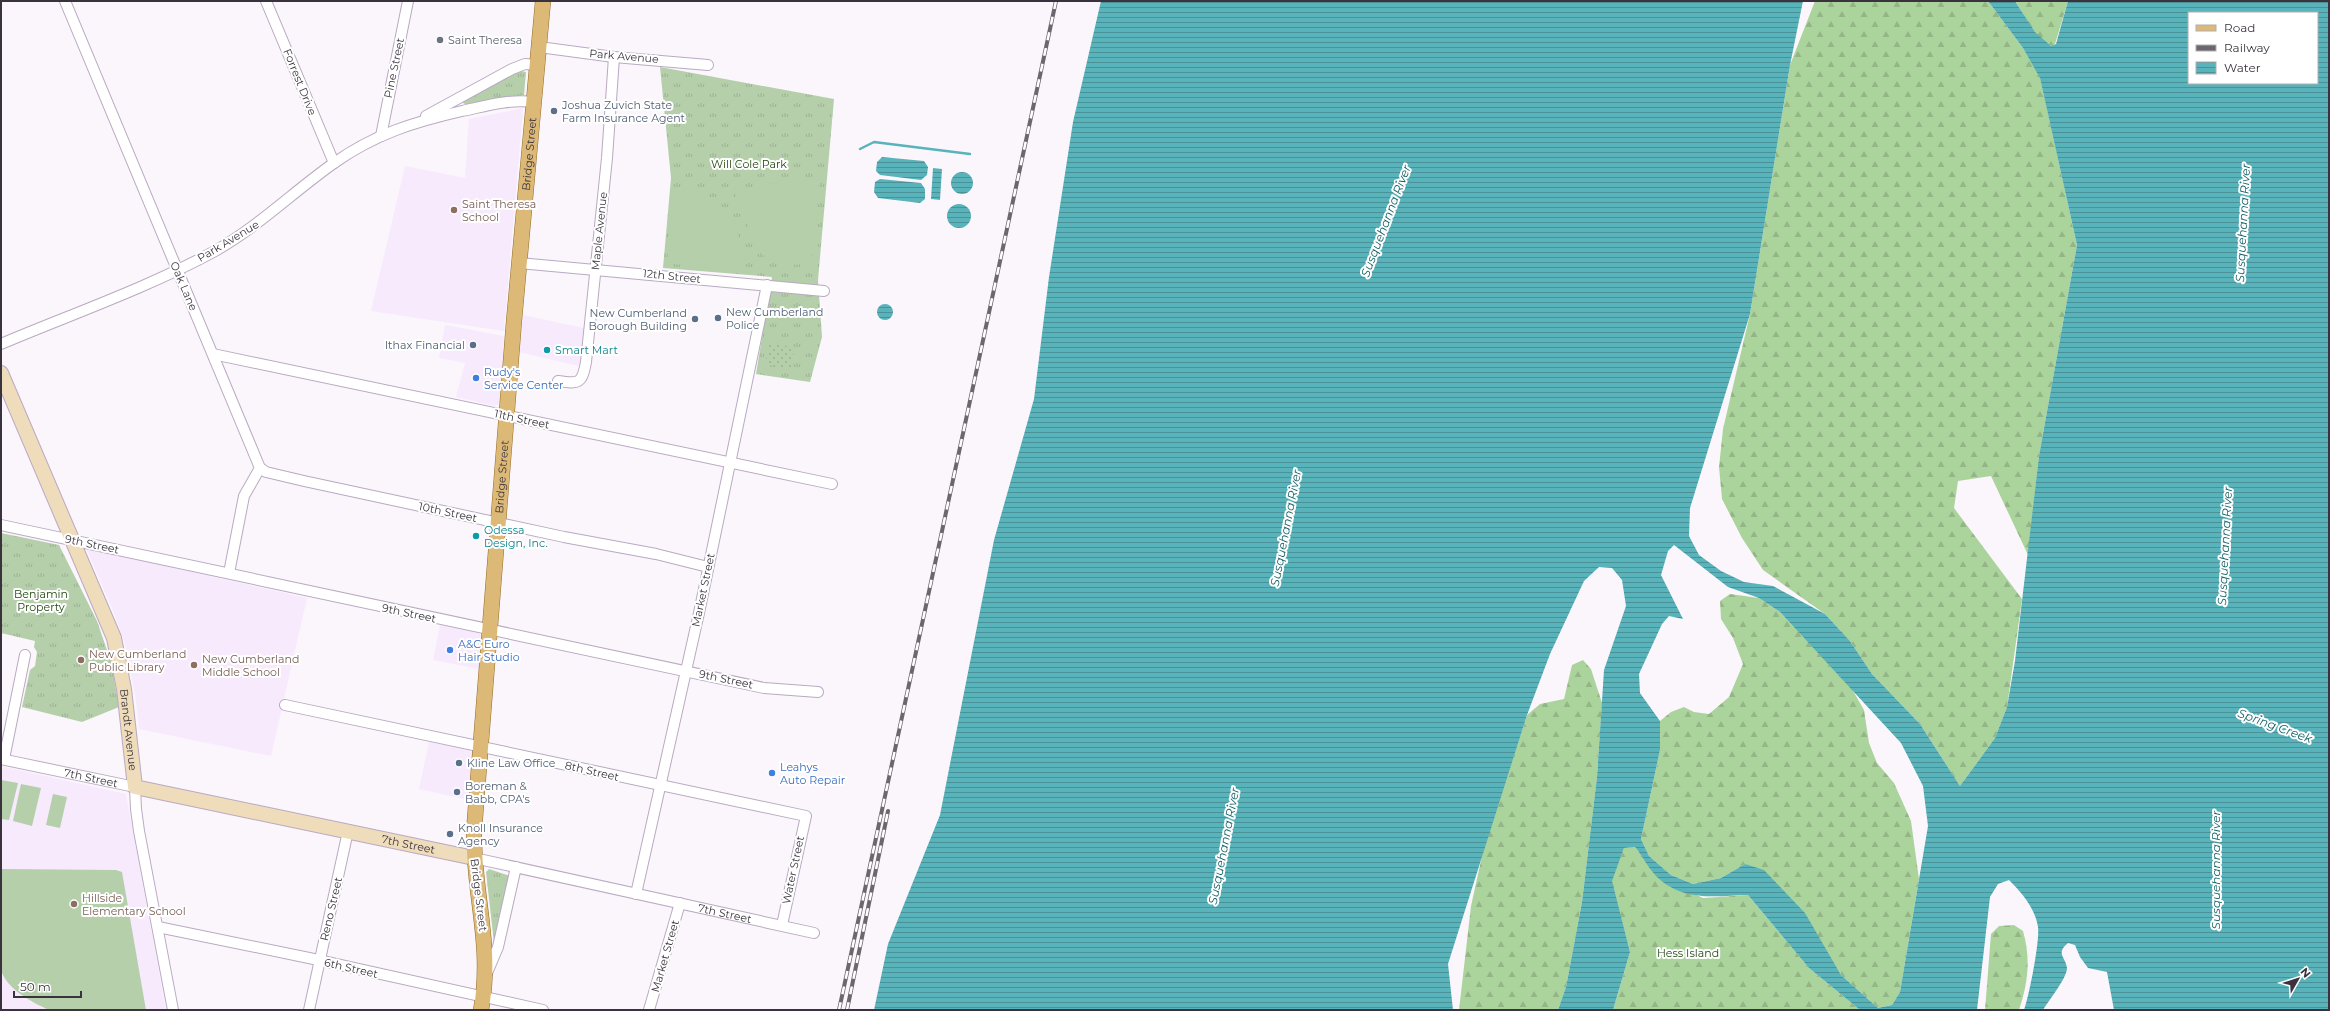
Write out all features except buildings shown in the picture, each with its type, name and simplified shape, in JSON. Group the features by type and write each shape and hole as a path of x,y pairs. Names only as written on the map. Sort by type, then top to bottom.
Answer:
{"main road":[{"name":"Bridge Street","path":"482,1003 486,976 483,925 474,858 506,416 543,1"},
{"name":"Brandt Avenue","path":"1,373 114,638 124,689 135,786"},
{"name":"7th Street","path":"135,786 474,858"}],"street":[{"name":"Oak Lane","path":"65,1 260,468"},
{"name":"Forrest Drive","path":"266,1 334,163"},
{"name":"Pine Street","path":"381,136 408,1"},
{"name":"Park Avenue","path":"539,47 614,57 708,65"},
{"name":"Maple Avenue","path":"558,381 577,383 584,375 607,158 614,57"},
{"name":"Park Avenue","path":"1,344 177,270 216,250 249,230 334,163 381,136 417,121 512,69 525,64 537,65"},
{"name":"Park Avenue","path":"417,121 510,100 534,102"},
{"name":"12th Street","path":"519,263 824,290"},
{"name":"Market Street","path":"636,894 686,671 767,285"},
{"name":"11th Street","path":"213,354 832,484"},
{"name":"10th Street","path":"260,468 266,472 498,523 656,554 708,567"},
{"path":"228,573 244,496 260,468"},
{"name":"9th Street","path":"1,525 764,688 818,692"},
{"path":"2,759 26,655"},
{"name":"8th Street","path":"285,705 806,816"},
{"name":"7th Street","path":"2,759 135,786"},
{"name":"Brandt Avenue","path":"135,786 136,809 173,1010"},
{"name":"Water Street","path":"782,925 806,816"},
{"name":"Reno Street","path":"309,1010 348,831"},
{"name":"7th Street","path":"474,858 814,932"},
{"name":"Bridge Street","path":"486,976 498,947 516,867"},
{"name":"Market Street","path":"649,1010 680,903"},
{"name":"6th Street","path":"158,928 319,960 482,1003 544,1010"}],"shaded area":[{"name":"Saint Theresa School","path":"523,108 504,331 371,311 405,166 465,178 469,119"},
{"path":"523,315 588,329 583,367 519,352"},
{"path":"445,325 504,336 500,403 495,406 456,397 465,363 439,358"},
{"path":"86,548 307,598 271,756 139,729 136,701 125,644 114,613"},
{"path":"440,625 479,633 482,637 479,669 433,660"},
{"path":"429,742 469,750 473,753 469,800 419,789"},
{"name":"Hillside Elementary School","path":"1,766 126,794 166,1010 1,1010"}],"green space":[{"path":"1815,1 1988,1 2023,48 2040,77 2077,245 2039,456 2028,555 1991,476 1958,481 1954,508 2022,599 2007,707 1995,738 1960,786 1920,724 1872,674 1850,641 1825,614 1763,570 1742,538 1722,499 1719,467 1723,429 1750,314 1790,65"},
{"path":"2015,1 2068,1 2055,44 2052,46 2046,43 2035,33"},
{"name":"Will Cole Park","path":"660,67 834,99 818,280 822,337 810,382 756,374 772,277 663,268 671,178"},
{"path":"521,71 526,72 524,95 467,105 463,103 464,98"},
{"path":"811,177 819,183 811,263 796,265 773,261 760,252 755,246 734,190"},
{"path":"686,189 733,217 748,273 667,263 673,201"},
{"path":"770,342 795,348 790,370 765,364"},
{"name":"Benjamin Property","path":"1,533 59,545 97,621 111,662 119,707 82,722 22,707 30,670 35,666 37,652 34,647 35,641 1,633"},
{"path":"1730,594 1759,598 1780,612 1852,689 1864,710 1869,743 1877,763 1894,783 1911,821 1919,879 1900,992 1892,1005 1878,1008 1841,975 1826,951 1745,864 1721,878 1693,884 1671,875 1649,856 1641,839 1660,750 1660,721 1671,712 1684,707 1694,712 1709,714 1729,697 1743,664 1733,638 1721,619 1720,601"},
{"path":"1583,660 1591,669 1602,703 1597,777 1582,902 1566,987 1558,1010 1459,1010 1471,906 1484,847 1527,715 1540,704 1564,699 1572,665"},
{"path":"1,780 18,783 9,820 1,819"},
{"path":"21,784 41,788 32,826 13,821"},
{"path":"53,794 67,797 60,828 46,825"},
{"name":"Hess Island","path":"1635,847 1658,877 1703,898 1748,895 1809,968 1860,1010 1613,1010 1630,952 1611,881 1624,848"},
{"path":"1,869 116,870 122,872 146,1010 49,1010 29,1000 16,991 2,973 1,967"},
{"path":"489,869 510,876 494,943 486,872"},
{"path":"2014,925 2023,931 2028,961 2025,990 2019,1010 1985,1010 1991,934 1999,926"}],"water":[{"path":"1101,1 1803,1 1790,65 1750,314 1690,508 1689,536 1699,555 1721,571 1744,582 1773,586 1825,614 1850,641 1872,674 1920,724 1960,786 1995,738 2007,707 2015,661 2039,456 2077,245 2040,78 2023,48 1988,1 2015,1 2035,32 2051,46 2056,44 2068,1 2329,1 2329,1010 2114,1010 2107,972 2088,968 2080,957 2075,945 2068,943 2062,950 2062,956 2067,968 2057,989 2043,1010 2024,1010 2034,968 2038,927 2031,907 2009,880 1998,884 1990,897 1977,1010 1860,1010 1809,968 1748,895 1700,896 1678,890 1667,885 1657,877 1635,847 1624,848 1612,881 1630,952 1613,1010 1558,1010 1566,987 1582,902 1597,777 1604,670 1626,606 1622,580 1612,568 1599,567 1584,581 1550,654 1527,715 1448,964 1453,1010 874,1010 888,944 940,815 994,540 1034,399 1049,277 1073,122","holes":["1674,545 1728,587 1759,598 1780,612 1901,743 1923,786 1928,826 1900,992 1892,1005 1878,1008 1841,975 1805,913 1764,870 1745,864 1721,878 1693,884 1671,875 1649,856 1641,839 1660,750 1660,721 1640,693 1639,674 1662,624 1669,616 1683,619 1661,575 1668,551"]},
{"path":"882,157 924,161 928,167 927,175 921,180 880,175 876,171 877,162"},
{"path":"933,168 942,169 940,200 931,199"},
{"path":"962,172 970,175 973,183 970,191 962,194 954,191 951,183 954,175"},
{"path":"880,179 921,183 925,189 925,199 920,203 878,198 874,192 875,182"},
{"path":"959,204 968,207 971,216 968,225 959,228 950,225 947,216 950,207"},
{"path":"885,304 892,309 893,312 888,319 885,320 878,315 877,312 882,305"}],"waterway":[{"path":"860,149 874,142 970,154"}],"railway":[{"path":"839,1010 1056,1"},
{"path":"847,1010 888,811"}],"place":[{"name":"Saint Theresa","path":"440,40"},
{"name":"Joshua Zuvich State Farm Insurance Agent","path":"554,111"},
{"name":"Saint Theresa School","path":"454,210"},
{"name":"New Cumberland Police","path":"718,318"},
{"name":"New Cumberland Borough Building","path":"695,319"},
{"name":"Ithax Financial","path":"473,345"},
{"name":"Smart Mart","path":"547,350"},
{"name":"Rudy's Service Center","path":"476,378"},
{"name":"Odessa Design, Inc.","path":"476,536"},
{"name":"A&C Euro Hair Studio","path":"450,650"},
{"name":"New Cumberland Public Library","path":"81,660"},
{"name":"New Cumberland Middle School","path":"194,665"},
{"name":"Kline Law Office","path":"459,763"},
{"name":"Leahys Auto Repair","path":"772,773"},
{"name":"Boreman & Babb, CPA's","path":"457,792"},
{"name":"Knoll Insurance Agency","path":"450,834"},
{"name":"Hillside Elementary School","path":"74,904"}],"water label":[{"name":"Susquehanna River","path":"1386,221"},
{"name":"Susquehanna River","path":"2243,223"},
{"name":"Susquehanna River","path":"1286,528"},
{"name":"Susquehanna River","path":"2225,546"},
{"name":"Spring Creek","path":"2275,726"},
{"name":"Susquehanna River","path":"1224,846"},
{"name":"Susquehanna River","path":"2216,870"}]}
